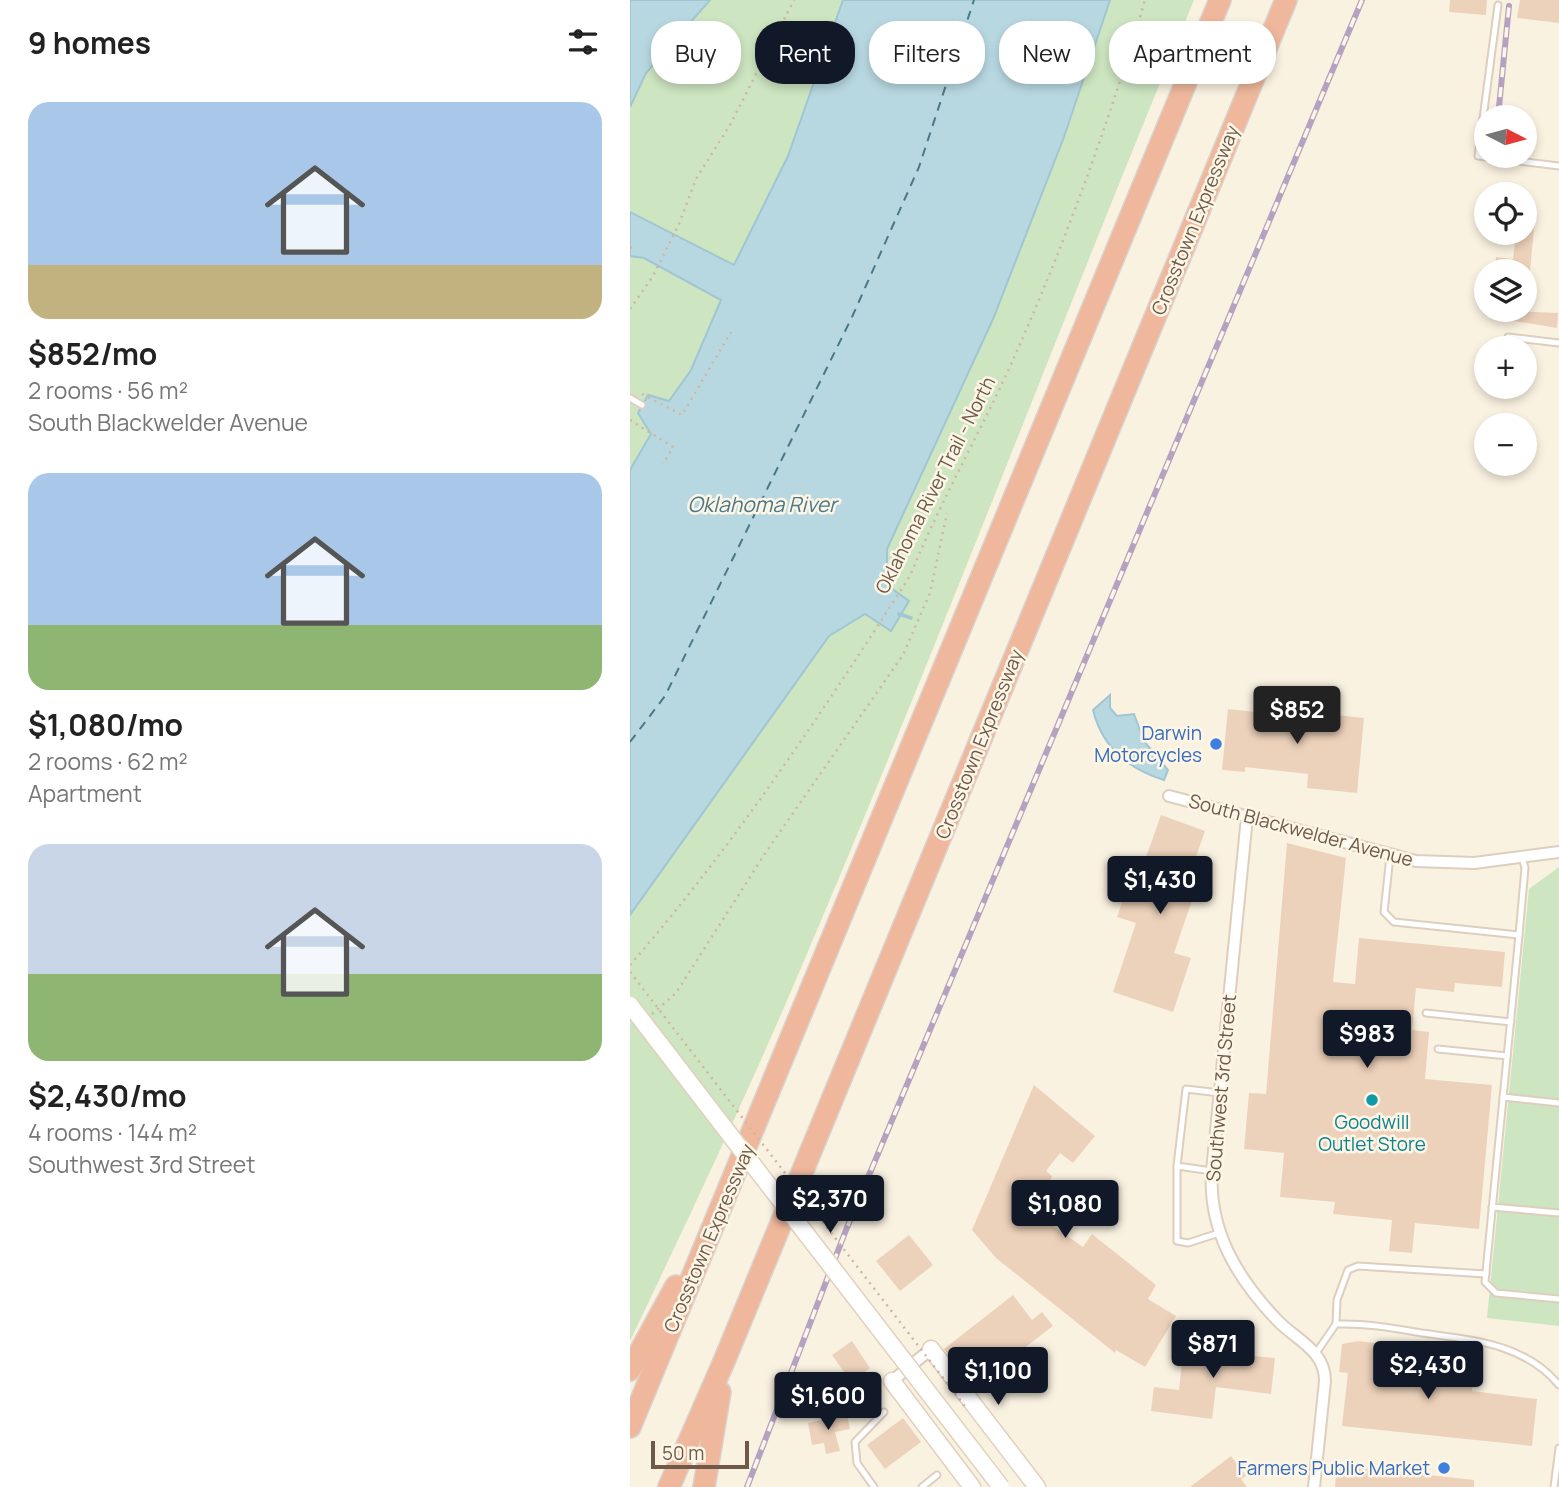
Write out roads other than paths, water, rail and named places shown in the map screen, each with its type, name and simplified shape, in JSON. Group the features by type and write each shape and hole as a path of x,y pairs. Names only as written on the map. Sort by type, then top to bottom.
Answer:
{"highway":[{"name":"Crosstown Expressway","path":"630,1427 1220,0"},
{"name":"Crosstown Expressway","path":"1276,24 1286,0"},
{"path":"1276,31 1295,0"},
{"name":"Crosstown Expressway","path":"669,1487 725,1359 1251,84"},
{"path":"630,1370 734,1179"},
{"path":"704,1487 725,1359"}],"main road":[{"path":"630,1005 1001,1487"},
{"path":"930,1349 1037,1487"},
{"path":"892,1381 972,1487"}],"street":[{"name":"South Blackwelder Avenue","path":"1169,796 1390,856 1456,863 1559,852"},
{"name":"Southwest 3rd Street","path":"1247,817 1212,1171 1212,1202 1219,1233 1232,1261 1269,1311 1316,1353"},
{"path":"892,1381 930,1349"},
{"path":"1314,1487 1325,1381 1324,1367 1316,1353"}],"lane":[{"path":"1498,5 1478,156 1559,166"},
{"path":"1537,340 1559,343"},
{"path":"630,398 642,405"},
{"path":"1390,856 1384,912 1394,922 1519,935"},
{"path":"1522,858 1525,869 1485,1282 1496,1293 1559,1299"},
{"path":"1426,1013 1511,1022"},
{"path":"1438,1049 1507,1056"},
{"path":"1219,1233 1188,1243 1177,1241 1177,1166 1186,1089 1220,1093"},
{"path":"1503,1097 1559,1103"},
{"path":"1177,1166 1212,1171"},
{"path":"1492,1207 1559,1213"},
{"path":"1316,1353 1336,1324 1342,1284 1348,1270 1358,1266 1486,1274"},
{"path":"1336,1324 1360,1323 1491,1342 1519,1353 1543,1369 1559,1385"},
{"path":"874,1487 857,1463 855,1442 884,1412"},
{"path":"1554,1487 1559,1448"},
{"path":"922,1487 937,1475"}],"water":[{"path":"630,0 710,0 692,21 651,21 651,67 630,107"},
{"name":"Oklahoma River","path":"843,0 1110,0 1095,45 1095,21 999,21 999,84 1082,84 993,319 887,549 887,585 909,601 891,631 865,614 829,636 630,915 630,470 651,434 638,413 648,395 669,401 691,370 721,300 644,258 630,256 630,212 734,265 788,156 813,84 855,84 855,21 836,21"},
{"path":"1110,695 1110,708 1117,716 1134,714 1144,741 1168,770 1164,780 1129,763 1110,746 1103,735 1093,710"}],"waterway":[{"path":"899,614 911,618"}],"railway":[{"path":"747,1487 846,1230 1362,0"},
{"path":"1499,105 1509,6"}],"place":[{"name":"Darwin Motorcycles","path":"1216,744"},
{"name":"Goodwill Outlet Store","path":"1372,1100"},
{"name":"Farmers Public Market","path":"1444,1468"}]}
